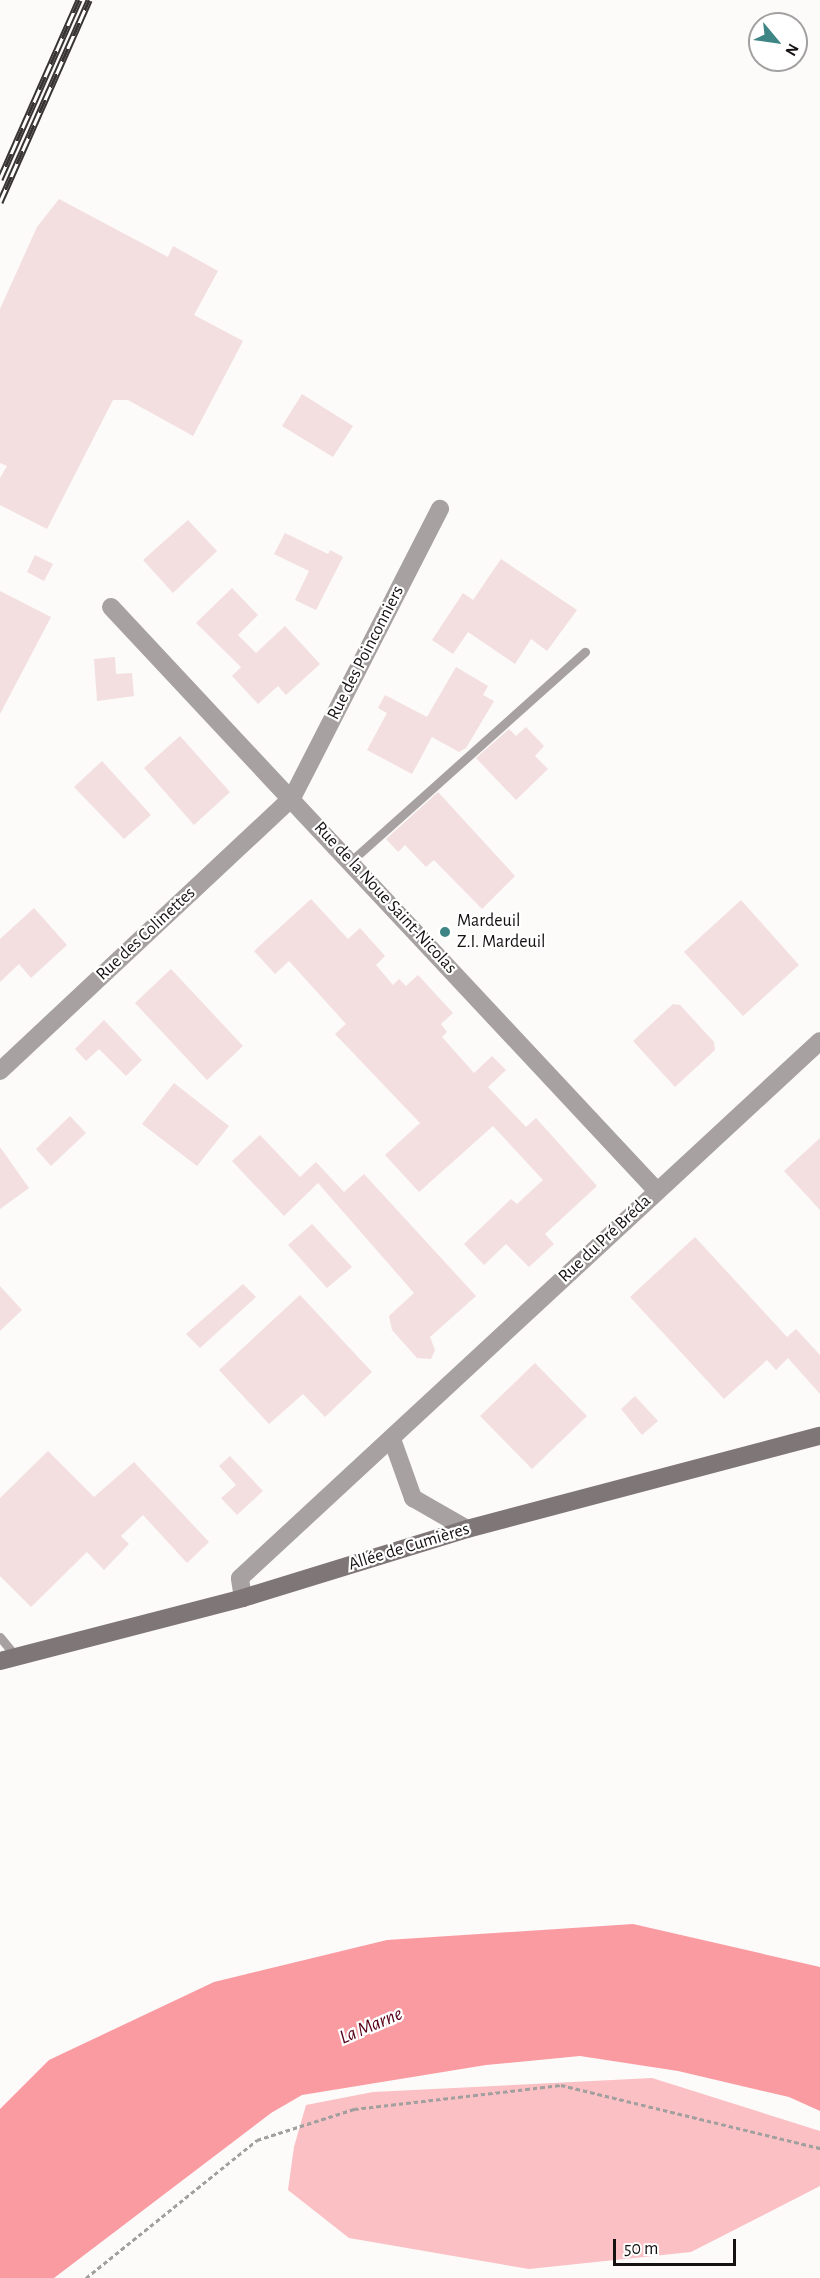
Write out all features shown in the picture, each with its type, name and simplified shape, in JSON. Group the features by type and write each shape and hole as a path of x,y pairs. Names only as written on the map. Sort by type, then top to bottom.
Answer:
{"main road":[{"name":"Allée de Cumières","path":"8,1659 243,1598 467,1529 820,1436"}],"street":[{"name":"Rue des Poinconniers","path":"292,798 441,509"},
{"name":"Rue de la Noue Saint-Nicolas","path":"111,607 351,861 657,1191"},
{"name":"Rue des Colinettes","path":"0,1071 292,798"},
{"name":"Rue du Pré Bréda","path":"243,1598 240,1578 820,1041"},
{"path":"392,1439 413,1498 467,1529"}],"lane":[{"path":"351,861 585,652"},
{"path":"0,1637 8,1659"}],"path":[{"path":"86,2278 257,2139 354,2109 561,2085 820,2148"}],"shaded area":[{"path":"652,2078 820,2131 820,2186 691,2252 529,2269 349,2238 288,2190 294,2147 306,2105 373,2092"}],"water":[{"name":"La Marne","path":"633,1924 820,1967 820,2111 789,2097 678,2071 580,2056 486,2065 302,2095 271,2113 54,2278 0,2278 0,2109 49,2060 214,1982 387,1940"}],"building":[{"path":"59,199 168,257 173,246 218,271 194,315 243,341 193,436 128,400 113,400 47,529 0,505 0,478 7,466 0,463 0,309 37,227"},
{"path":"302,394 353,426 333,457 282,426"},
{"path":"188,520 217,551 173,593 143,560"},
{"path":"285,533 328,554 330,550 343,557 316,610 295,600 309,571 274,554"},
{"path":"35,555 53,564 44,581 27,572"},
{"path":"501,559 577,610 547,651 531,639 515,664 468,632 453,654 432,640 463,593 473,600"},
{"path":"232,588 258,615 238,635 256,653 285,626 320,664 286,695 278,686 258,704 232,676 241,667 196,623"},
{"path":"0,591 51,617 0,714"},
{"path":"115,657 116,674 132,673 134,696 97,701 94,659"},
{"path":"456,667 488,686 483,695 494,701 466,748 459,752 432,737 412,774 367,750 387,713 378,708 385,695 427,717"},
{"path":"526,727 544,746 535,756 548,769 516,800 476,758 509,729 516,736"},
{"path":"180,736 230,792 194,825 144,768"},
{"path":"102,761 151,815 124,839 74,787"},
{"path":"438,792 515,876 482,909 434,860 426,867 405,845 398,852 386,839"},
{"path":"311,899 348,939 360,928 385,956 376,965 393,985 399,979 406,986 418,975 453,1013 441,1024 447,1032 442,1037 474,1073 492,1056 506,1070 488,1087 526,1127 536,1118 597,1186 545,1234 554,1244 529,1267 506,1244 484,1265 464,1244 511,1199 517,1204 543,1180 493,1126 419,1192 385,1155 420,1123 335,1034 346,1024 289,961 275,974 254,951"},
{"path":"741,900 799,965 743,1016 684,952"},
{"path":"34,908 67,945 31,978 19,964 0,982 0,939"},
{"path":"171,969 243,1046 207,1080 135,1003"},
{"path":"673,1004 680,1005 714,1042 715,1050 675,1087 633,1041"},
{"path":"104,1020 142,1060 126,1076 99,1049 86,1061 75,1049"},
{"path":"174,1083 229,1126 197,1166 142,1124"},
{"path":"70,1116 86,1133 51,1166 36,1149"},
{"path":"260,1135 300,1177 316,1162 344,1192 364,1174 476,1296 430,1337 435,1350 431,1359 417,1358 392,1330 389,1316 414,1293 318,1183 284,1216 232,1161"},
{"path":"820,1138 820,1210 784,1171"},
{"path":"0,1147 29,1188 0,1209"},
{"path":"312,1224 352,1267 327,1288 288,1245"},
{"path":"695,1237 787,1337 796,1329 820,1355 820,1394 788,1358 776,1370 767,1360 724,1399 630,1297"},
{"path":"243,1284 256,1297 200,1348 186,1334"},
{"path":"0,1286 22,1310 0,1331"},
{"path":"300,1295 372,1372 325,1417 303,1394 269,1424 219,1370"},
{"path":"535,1363 587,1416 532,1469 480,1416"},
{"path":"635,1396 658,1421 642,1435 621,1409"},
{"path":"48,1451 94,1497 134,1462 209,1542 187,1563 143,1515 121,1536 129,1544 104,1570 87,1552 31,1607 0,1576 0,1498"},
{"path":"230,1456 263,1491 237,1515 221,1498 236,1485 219,1466"}],"railway":[{"path":"0,179 79,0"},
{"path":"0,202 89,0"}],"place":[{"name":"Mardeuil Z.I. Mardeuil","path":"445,932"}]}
